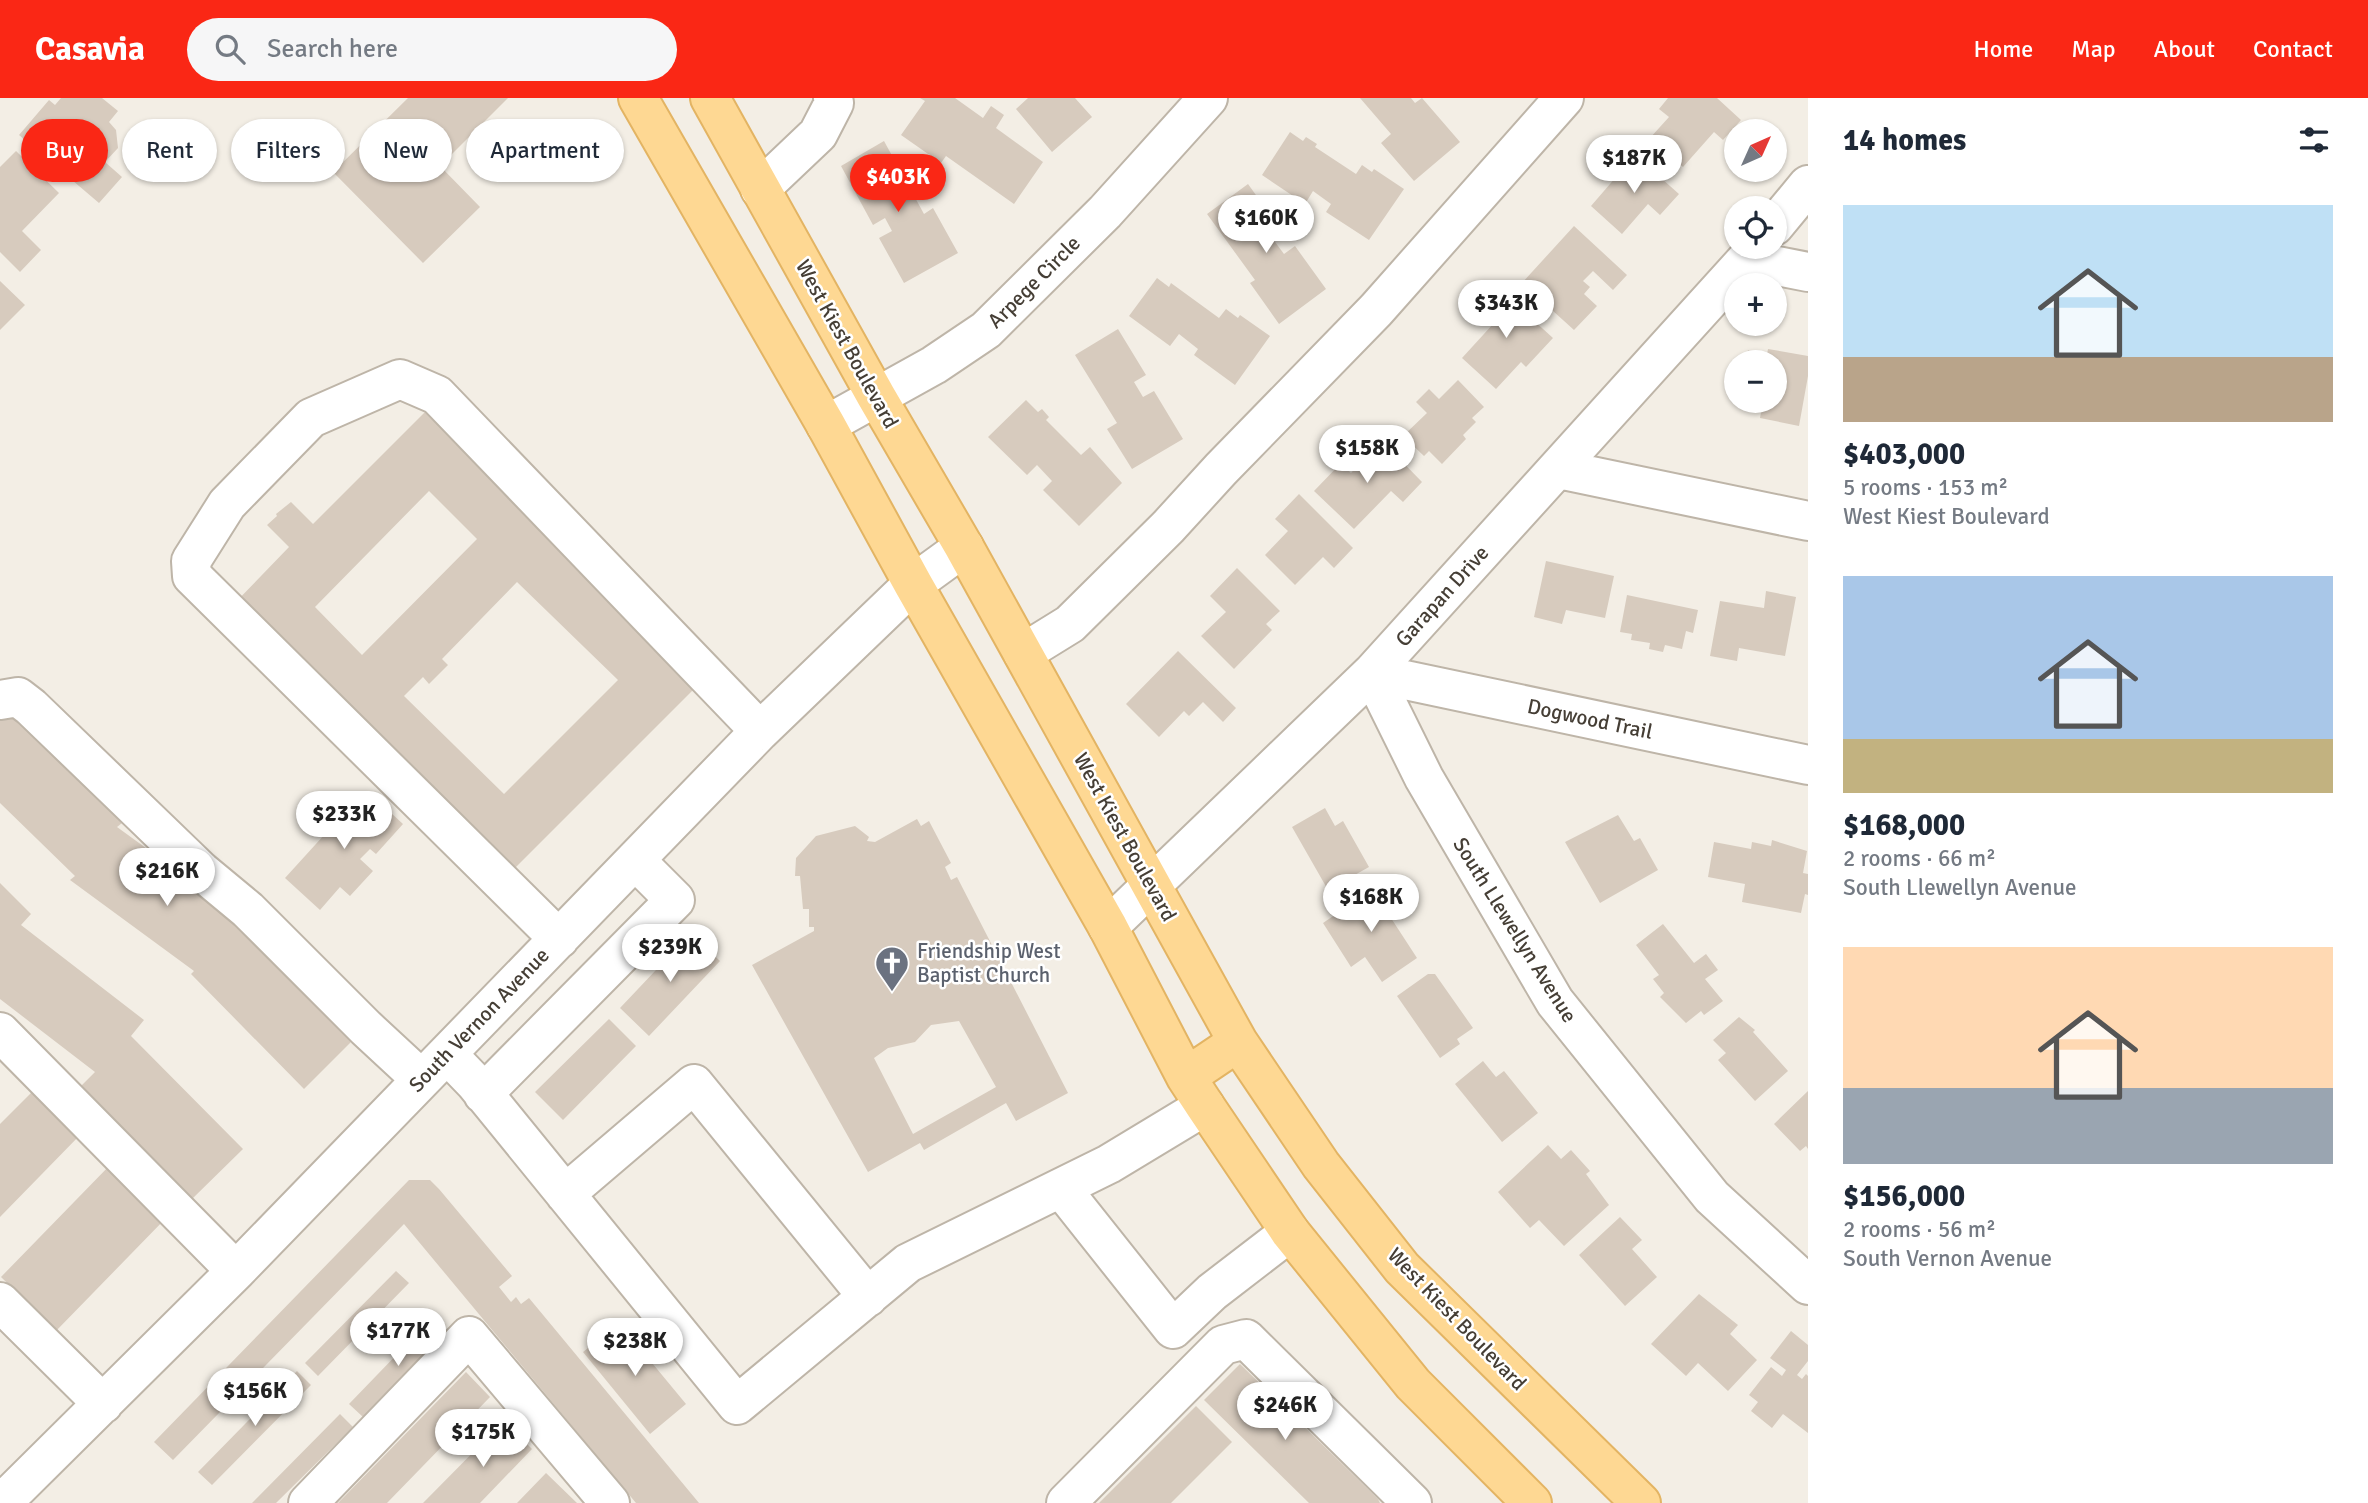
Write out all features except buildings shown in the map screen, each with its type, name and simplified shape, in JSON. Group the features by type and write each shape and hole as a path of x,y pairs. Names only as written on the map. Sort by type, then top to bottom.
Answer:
{"main road":[{"path":"638,98 826,425 1108,927 1196,1092 1290,1232 1413,1384 1532,1503"},
{"name":"West Kiest Boulevard","path":"710,98 876,397 964,547 1238,1042 1321,1164 1402,1268 1630,1499"},
{"path":"1196,1092 1238,1042"}],"street":[{"name":"Arpege Circle","path":"826,425 934,365 986,330 1105,212 1208,98"},
{"path":"1023,653 1070,624 1168,527 1376,310 1564,98"},
{"path":"760,189 818,134 836,100"},
{"path":"1787,210 1808,185"},
{"name":"Garapan Drive","path":"1108,927 1372,673 1748,259"},
{"path":"1770,259 1808,272"},
{"path":"559,939 192,576 191,561 227,504 311,418 400,379 437,395 760,731"},
{"path":"1558,469 1808,521"},
{"name":"South Vernon Avenue","path":"2,1503 236,1271 760,731 913,584 964,547"},
{"name":"Dogwood Trail","path":"1372,673 1808,765"},
{"name":"South Llewellyn Avenue","path":"1372,673 1424,778 1555,1002 1712,1197 1808,1285"},
{"path":"0,701 18,697 31,707 201,871 248,910 366,1028 483,1094 737,1405 908,1263 1109,1164 1196,1092"},
{"path":"483,1094 675,900 636,861"},
{"path":"0,1032 236,1271"},
{"path":"565,1194 694,1084 868,1297"},
{"path":"1060,1188 1173,1329 1212,1292 1290,1232"},
{"path":"0,1302 103,1404"},
{"path":"308,1503 469,1336 610,1503"},
{"path":"1066,1503 1223,1345 1246,1339 1412,1503"}],"place":[{"name":"Friendship West Baptist Church","path":"892,993"}]}
